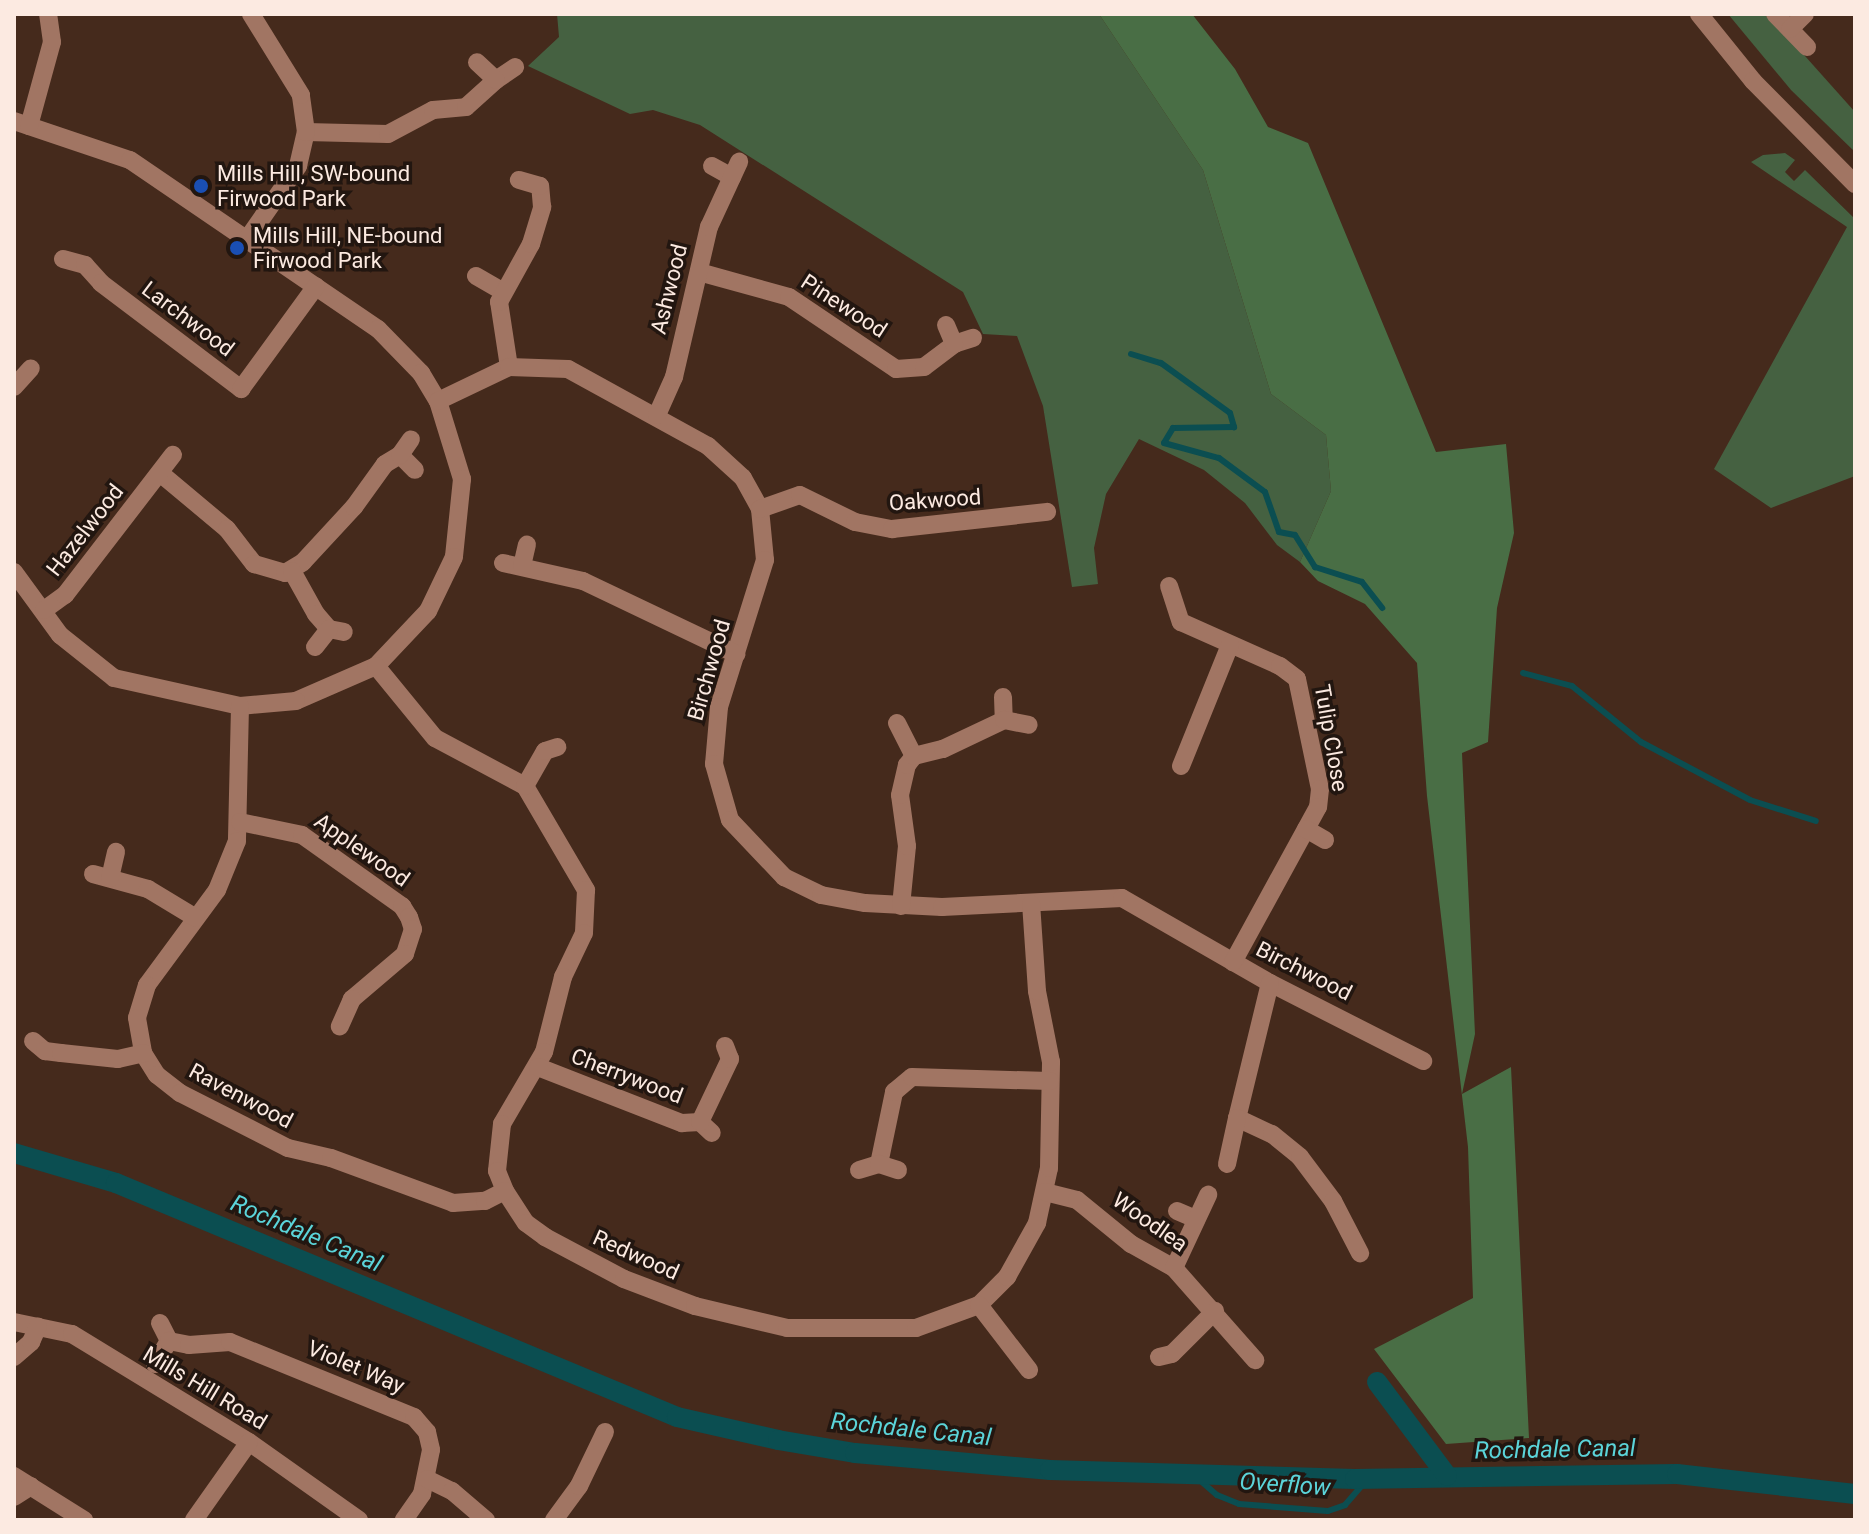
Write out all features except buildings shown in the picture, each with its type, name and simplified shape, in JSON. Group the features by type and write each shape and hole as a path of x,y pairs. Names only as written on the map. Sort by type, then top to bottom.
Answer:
{"street":[{"path":"14,572 82,658 114,678 240,706 317,696 376,666 428,611 454,557 462,479 438,401 390,338 130,160 22,124 52,42 48,14"},
{"path":"1699,14 1753,81 1855,184"},
{"path":"1775,14 1807,47"},
{"path":"1790,29 1805,14"},
{"path":"248,238 298,166 306,132 301,95 254,15"},
{"path":"477,62 496,80"},
{"path":"306,132 388,134 433,110 466,107 515,67"},
{"name":"Ashwood","path":"657,415 674,377 709,227 736,169 712,166"},
{"path":"509,367 499,315 502,291 531,244 547,182 519,180"},
{"name":"Larchwood","path":"63,259 92,259 101,283 241,389 316,286"},
{"name":"Pinewood","path":"699,272 789,297 896,369 924,367 964,341 946,325"},
{"path":"476,276 502,291"},
{"name":"Birchwood","path":"438,401 509,367 550,365 583,374 657,415 721,455 743,478 760,509 764,572 736,654 714,739 717,786 730,820 769,866 802,888 839,899 901,906 1031,904 1122,898 1270,983 1423,1061"},
{"path":"14,387 31,368"},
{"path":"229,404 241,389"},
{"path":"292,571 354,507 385,464 400,455 411,439"},
{"name":"Hazelwood","path":"44,610 65,595 173,455"},
{"path":"400,455 415,470"},
{"path":"160,473 227,529 254,564 292,571"},
{"name":"Oakwood","path":"760,509 800,495 855,522 892,529 1008,519 1025,503 1047,512"},
{"path":"527,545 512,564 583,581 628,599 697,639 736,654"},
{"path":"292,571 306,600 336,631 315,647"},
{"name":"Tulip Close","path":"1169,586 1175,629 1230,645 1280,666 1301,685 1320,789 1306,829 1233,962"},
{"path":"1181,766 1230,645"},
{"name":"Redwood","path":"376,666 435,738 525,786 574,863 588,907 538,1067 509,1108 500,1134 497,1171 505,1191 526,1223 586,1262 737,1320 787,1328 866,1331 916,1328 979,1305 1020,1257 1045,1192 1050,1081 1031,904"},
{"path":"1003,697 1004,720"},
{"path":"33,1041 45,1051 61,1053 118,1059 143,1053 138,1007 154,973 225,874 240,822 240,706"},
{"path":"914,756 943,749 1004,720 1029,725"},
{"path":"897,723 914,756 900,795 907,846 901,906"},
{"path":"525,786 544,746"},
{"name":"Applewood","path":"240,822 302,835 409,917 413,929 405,954 352,999 340,1026"},
{"path":"1306,829 1325,840"},
{"path":"116,852 101,876 148,889 196,918"},
{"path":"1227,1164 1270,983"},
{"path":"1402,1048 1408,1029"},
{"name":"Cherrywood","path":"538,1067 682,1123 706,1127 730,1059 725,1046"},
{"name":"Ravenwood","path":"143,1053 157,1075 180,1093 288,1148 331,1158 453,1203 485,1201 505,1191"},
{"path":"879,1164 894,1092 901,1082 925,1076 1050,1081"},
{"path":"1237,1118 1272,1134 1300,1157 1333,1201 1360,1253"},
{"path":"859,1170 879,1164 898,1170"},
{"name":"Woodlea","path":"1045,1192 1077,1200 1131,1244 1174,1268 1255,1360"},
{"path":"1174,1268 1208,1195"},
{"path":"1177,1211 1196,1219"},
{"path":"979,1305 1029,1370"},
{"path":"1185,1369 1166,1356 1215,1311"},
{"name":"Mills Hill Road","path":"14,1322 72,1334 249,1442 359,1520"},
{"path":"155,1364 169,1341 160,1323"},
{"path":"14,1357 31,1342 38,1326"},
{"name":"Violet Way","path":"169,1341 189,1345 230,1342 414,1417 430,1440 427,1479 404,1520"},
{"path":"995,1359 1011,1347"},
{"path":"554,1520 579,1486 605,1432"},
{"path":"194,1520 249,1442"},
{"path":"14,1476 84,1520"},
{"path":"427,1479 452,1491 486,1520"},
{"path":"14,1497 31,1486"}],"green space":[{"path":"557,14 1099,14 1203,170 1271,394 1326,435 1331,491 1300,562 1277,545 1245,503 1204,470 1139,439 1106,494 1094,548 1098,584 1072,587 1043,406 1017,336 983,334 963,292 700,125 653,110 630,114 528,66 559,37"},
{"path":"1099,14 1192,14 1235,69 1268,127 1308,143 1436,452 1506,444 1514,533 1497,608 1488,742 1462,753 1475,1034 1462,1094 1511,1067 1529,1438 1446,1444 1374,1349 1473,1298 1468,1147 1427,796 1417,663 1365,604 1318,581 1300,562 1331,491 1326,435 1271,394 1203,170"},
{"path":"1728,14 1764,14 1805,56 1855,112 1855,152 1791,90"},
{"path":"1785,153 1795,160 1785,172 1794,181 1805,170 1855,219 1855,476 1771,508 1714,469 1847,227 1751,162 1763,155"}],"waterway":[{"path":"1131,354 1161,363 1230,413 1234,427 1173,428 1164,443 1219,458 1265,492 1279,532 1295,535 1315,567 1362,582 1382,608"},
{"path":"1523,673 1572,686 1641,742 1750,800 1816,821"},
{"name":"Rochdale Canal","path":"14,1153 116,1183 677,1417 778,1440 855,1453 1050,1470 1355,1479 1677,1474 1855,1494"},
{"path":"1377,1382 1447,1476"},
{"name":"Overflow","path":"1195,1476 1217,1495 1239,1504 1328,1511 1345,1505 1368,1479"}],"place":[{"name":"Mills Hill, SW-bound Firwood Park","path":"201,186"},
{"name":"Mills Hill, NE-bound Firwood Park","path":"237,248"}]}
